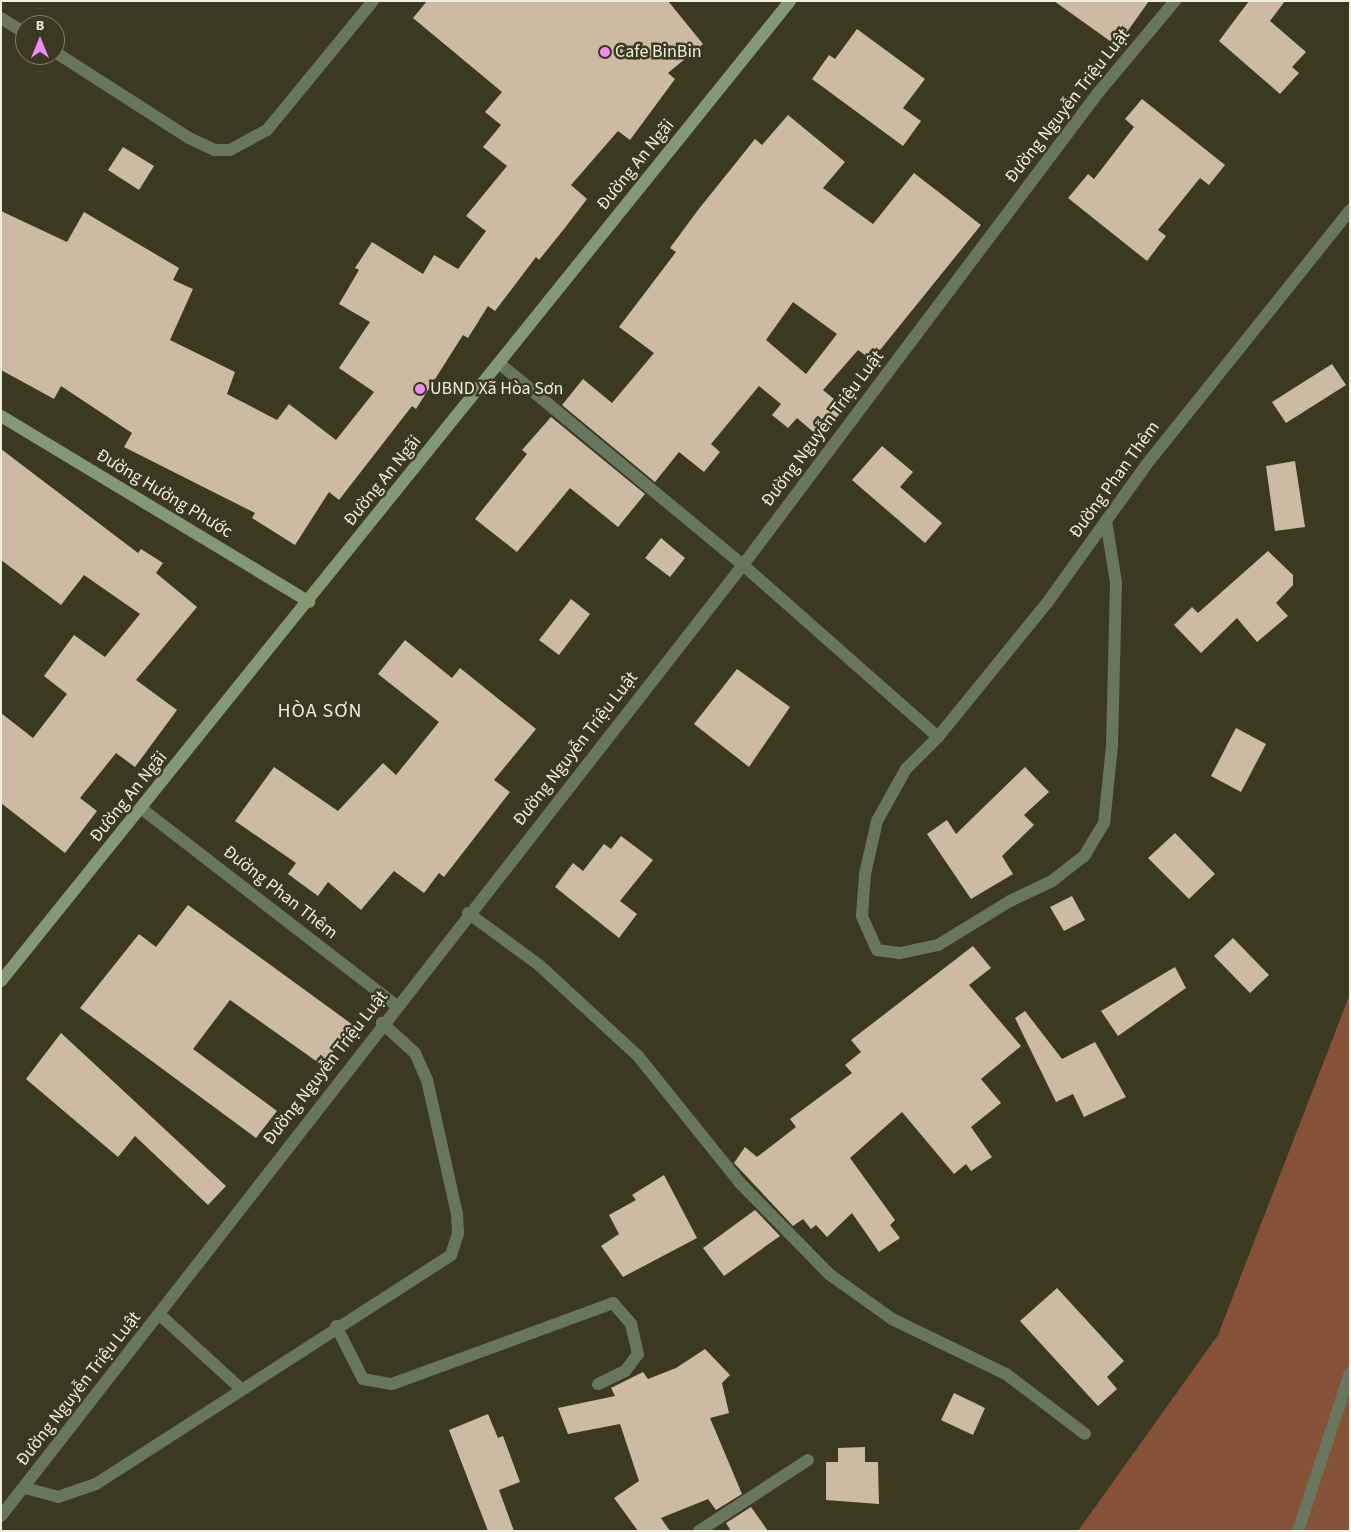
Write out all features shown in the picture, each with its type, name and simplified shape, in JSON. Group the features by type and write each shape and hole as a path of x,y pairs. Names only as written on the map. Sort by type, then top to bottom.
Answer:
{"main road":[{"name":"Đường An Ngãi","path":"1,981 309,602 790,1"},
{"name":"Đường Hưởng Phước","path":"1,416 309,602"}],"street":[{"path":"65,58 189,138 215,150 230,150 267,130 373,1"},
{"name":"Đường Nguyễn Triệu Luật","path":"1,1516 25,1488 396,1005 743,565 1098,93 1175,1"},
{"path":"1,18 15,27"},
{"name":"Đường Phan Thêm","path":"1106,521 1116,582 1112,746 1104,823 1084,856 1052,881 1010,900 938,945 899,953 877,950 862,916 865,874 877,821 906,769 938,737 1047,603 1106,521 1255,324 1350,210"},
{"path":"500,364 743,565 938,737"},
{"name":"Đường Phan Thêm","path":"142,809 396,1005"},
{"path":"468,913 539,965 638,1056 740,1183 829,1274 892,1319 1006,1374 1085,1434"},
{"path":"25,1488 58,1497 80,1492 336,1326 444,1262 454,1249 458,1233 452,1187 421,1062 382,1023"},
{"path":"336,1326 363,1379 392,1384 613,1303 631,1324 637,1357 624,1370 598,1384"},
{"path":"159,1314 240,1388"},
{"path":"1298,1531 1350,1373"},
{"path":"699,1531 808,1460"}],"shaded area":[{"path":"1350,994 1350,1531 1078,1531 1218,1335"}],"building":[{"path":"427,1 668,1 703,44 668,73 675,79 630,140 618,131 571,185 587,199 564,229 539,260 536,257 495,311 488,306 468,338 463,335 416,409 412,406 339,500 329,492 295,545 252,518 255,513 124,447 132,433 61,386 54,399 1,370 1,211 67,242 84,212 179,268 173,280 193,289 170,340 235,372 227,394 277,420 289,404 336,440 374,392 339,368 370,322 339,304 359,270 355,268 372,242 423,274 434,255 458,269 486,231 466,216 507,166 483,147 501,125 485,112 502,92 413,18"},
{"path":"1054,1 1149,1 1117,46"},
{"path":"1249,1 1285,1 1270,21 1306,52 1292,67 1299,73 1280,94 1219,41"},
{"path":"857,29 925,79 903,108 921,121 903,146 812,79 829,55 835,59"},
{"path":"1142,99 1225,165 1209,185 1200,178 1158,230 1166,236 1147,261 1068,198 1088,174 1094,179 1134,127 1125,119"},
{"path":"788,115 845,162 823,188 873,224 914,173 981,225 872,360 858,350 823,390 845,408 819,437 797,418 788,428 772,415 781,404 759,386 711,444 720,452 704,472 679,452 655,482 562,405 583,379 612,403 654,353 619,327 676,252 670,248 698,210 755,139 762,145","holes":["793,302 837,334 806,374 766,340"]},
{"path":"123,147 154,166 139,190 108,170"},
{"path":"1332,364 1346,385 1286,423 1272,402"},
{"path":"551,417 645,494 618,527 570,488 517,552 475,519 527,454 522,450"},
{"path":"882,446 913,472 900,487 942,523 925,543 852,480"},
{"path":"1,449 138,553 141,549 163,563 156,573 197,607 136,680 177,710 135,767 116,753 80,798 97,811 65,853 1,803 1,713 33,738 67,694 44,676 74,635 105,657 140,614 84,575 61,605 1,560"},
{"path":"1295,461 1305,527 1275,531 1266,466"},
{"path":"661,538 685,558 670,577 645,558"},
{"path":"1268,551 1293,575 1293,585 1276,603 1288,616 1257,642 1237,618 1201,653 1174,625 1192,607 1198,613"},
{"path":"571,599 590,614 559,655 539,640"},
{"path":"405,640 452,678 460,668 536,729 494,780 510,792 444,877 439,873 424,893 394,871 361,910 328,882 318,896 288,874 296,863 235,821 274,767 338,811 383,763 396,775 439,722 378,674"},
{"path":"737,669 790,707 749,767 694,724"},
{"path":"1236,728 1266,744 1241,792 1211,776"},
{"path":"1025,767 1049,792 1024,815 1034,825 1002,856 1013,874 971,899 927,834 947,820 956,834"},
{"path":"1175,833 1215,874 1189,899 1148,858"},
{"path":"621,836 653,860 620,901 637,914 619,938 555,887 573,863 583,871 604,844 611,849"},
{"path":"1072,896 1085,920 1064,931 1050,907"},
{"path":"188,905 353,1025 323,1066 230,1000 193,1049 277,1111 256,1138 80,1008 139,934 156,947"},
{"path":"1233,938 1269,975 1250,993 1214,956"},
{"path":"973,946 991,968 969,985 1021,1046 981,1079 1001,1103 971,1127 992,1157 971,1171 966,1164 954,1174 902,1112 850,1158 895,1220 890,1225 900,1238 879,1252 852,1213 827,1237 816,1225 811,1229 803,1219 793,1226 734,1163 745,1147 757,1157 796,1127 790,1119 852,1073 845,1065 861,1052 851,1040"},
{"path":"1175,967 1186,988 1118,1036 1101,1011"},
{"path":"1025,1011 1062,1059 1095,1042 1126,1097 1084,1117 1073,1094 1056,1102 1015,1018"},
{"path":"61,1033 226,1186 208,1205 135,1136 118,1157 26,1079"},
{"path":"664,1175 697,1238 623,1277 601,1246 619,1234 609,1215 636,1200 632,1195"},
{"path":"755,1210 780,1236 724,1276 703,1248"},
{"path":"1057,1288 1124,1361 1107,1377 1117,1389 1098,1406 1020,1321"},
{"path":"705,1349 730,1375 722,1383 729,1413 710,1418 742,1494 716,1510 708,1499 661,1518 670,1531 638,1531 614,1498 639,1481 620,1424 568,1434 558,1408 615,1396 611,1388 643,1372 648,1379 676,1368"},
{"path":"954,1393 985,1408 973,1435 941,1420"},
{"path":"488,1414 498,1438 503,1436 520,1482 499,1490 514,1531 488,1531 449,1430"},
{"path":"865,1447 865,1462 878,1462 879,1504 826,1500 826,1462 838,1462 838,1448"},
{"path":"751,1507 768,1531 731,1531 726,1523"}],"place":[{"name":"Cafe BinBin","path":"605,52"},
{"name":"UBND Xã Hòa Sơn","path":"420,389"}],"district":[{"name":"HÒA SƠN","path":"320,711"}]}
